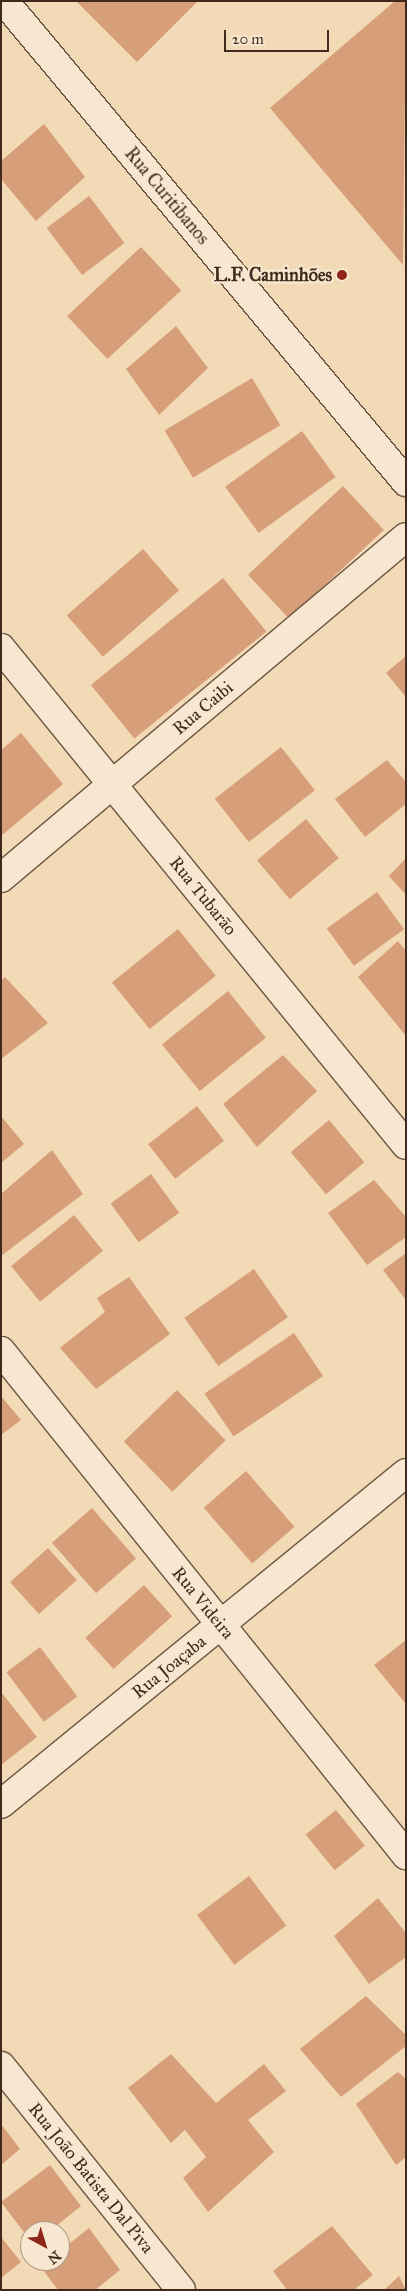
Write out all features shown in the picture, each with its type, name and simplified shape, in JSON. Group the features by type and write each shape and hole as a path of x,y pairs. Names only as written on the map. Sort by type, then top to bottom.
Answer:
{"street":[{"name":"Rua Curitibanos","path":"4,1 406,482"},
{"name":"Rua Caibi","path":"1,878 406,538"},
{"name":"Rua Tubarão","path":"1,648 406,1145"},
{"name":"Rua Videira","path":"1,1351 406,1855"},
{"name":"Rua Joaçaba","path":"1,1804 406,1473"},
{"name":"Rua João Batista Dal Piva","path":"1,2066 181,2290"}],"building":[{"path":"76,1 198,1 137,62"},
{"path":"395,1 406,1 403,265 270,108"},
{"path":"44,124 85,177 36,221 1,179 1,161"},
{"path":"89,196 125,243 82,275 47,228"},
{"path":"141,247 181,290 107,359 67,316"},
{"path":"176,326 208,368 159,415 126,369"},
{"path":"252,378 280,425 193,478 165,431"},
{"path":"302,431 336,477 259,533 225,487"},
{"path":"343,486 384,530 289,619 248,575"},
{"path":"143,549 179,591 103,657 67,615"},
{"path":"223,578 266,632 134,739 91,685"},
{"path":"406,656 406,697 386,673"},
{"path":"21,733 63,784 1,836 1,750"},
{"path":"281,747 315,790 249,842 215,799"},
{"path":"387,760 406,782 406,804 365,837 335,799"},
{"path":"306,819 339,858 290,899 257,860"},
{"path":"406,858 406,895 389,876"},
{"path":"377,892 404,929 354,966 327,928"},
{"path":"178,929 216,976 150,1029 112,982"},
{"path":"398,941 406,951 406,1036 358,977"},
{"path":"5,977 48,1023 1,1059 1,981"},
{"path":"228,991 266,1038 200,1091 162,1044"},
{"path":"283,1055 317,1091 257,1147 223,1104"},
{"path":"197,1106 224,1141 175,1179 148,1144"},
{"path":"1,1116 24,1144 1,1163"},
{"path":"329,1120 364,1162 326,1194 291,1152"},
{"path":"52,1150 83,1194 1,1256 1,1194"},
{"path":"151,1174 179,1213 139,1242 111,1203"},
{"path":"374,1180 406,1217 406,1237 367,1265 328,1213"},
{"path":"74,1215 103,1251 40,1302 11,1266"},
{"path":"406,1253 406,1300 383,1270"},
{"path":"254,1269 288,1317 218,1366 184,1318"},
{"path":"129,1277 170,1334 96,1389 60,1348 105,1312 97,1298"},
{"path":"294,1333 323,1376 234,1437 204,1393"},
{"path":"177,1390 226,1440 172,1492 124,1441"},
{"path":"1,1396 21,1420 1,1435"},
{"path":"246,1471 295,1527 252,1564 204,1508"},
{"path":"92,1508 136,1559 96,1593 52,1543"},
{"path":"48,1548 77,1580 39,1614 10,1582"},
{"path":"144,1585 172,1616 113,1669 85,1638"},
{"path":"406,1640 406,1704 374,1665"},
{"path":"40,1647 77,1697 44,1722 6,1672"},
{"path":"1,1692 37,1737 1,1765"},
{"path":"336,1810 365,1846 335,1870 306,1835"},
{"path":"249,1876 286,1926 234,1965 197,1915"},
{"path":"378,1898 406,1933 406,1957 369,1984 334,1936"},
{"path":"366,1996 406,2035 406,2046 341,2097 300,2049"},
{"path":"171,2054 216,2103 264,2064 286,2091 248,2120 274,2152 208,2212 183,2178 206,2157 185,2130 171,2143 128,2088"},
{"path":"398,2072 406,2079 406,2157 396,2165 356,2104"},
{"path":"1,2124 20,2149 1,2165"},
{"path":"50,2165 81,2206 62,2221 20,2221 20,2227 1,2202"},
{"path":"332,2226 373,2275 354,2290 287,2290 273,2271"},
{"path":"89,2228 120,2270 95,2290 58,2290 44,2271 70,2271 70,2243"},
{"path":"1,2237 20,2263 1,2278"},
{"path":"399,2276 406,2290 384,2290"}],"place":[{"name":"L.F. Caminhões","path":"342,275"}]}
